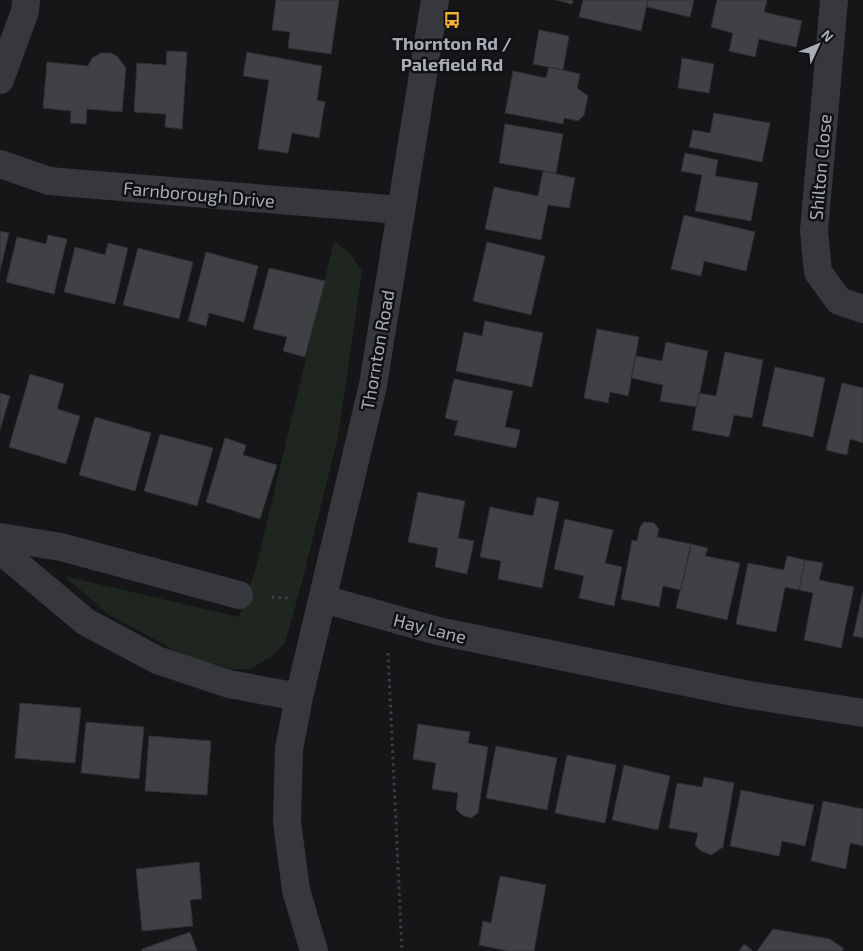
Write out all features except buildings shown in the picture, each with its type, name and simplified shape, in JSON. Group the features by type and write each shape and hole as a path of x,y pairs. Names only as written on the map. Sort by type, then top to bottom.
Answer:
{"street":[{"path":"0,80 25,11 26,0"},
{"name":"Thornton Road","path":"314,951 296,890 287,822 289,750 373,385 435,0"},
{"name":"Shilton Close","path":"834,0 814,231 818,272 839,301 863,309"},
{"name":"Farnborough Drive","path":"0,164 49,181 400,210"},
{"path":"0,537 61,547 239,595"},
{"path":"0,550 86,622 157,660 229,684 300,697"},
{"name":"Hay Lane","path":"323,599 438,631 734,692 863,714"}],"path":[{"path":"239,595 323,599"},
{"path":"387,618 402,951"}],"shaded area":[{"path":"334,241 349,252 362,271 338,437 285,643 271,657 249,669 231,669 181,654 108,614 64,576 239,617 256,568"}],"place":[{"name":"Thornton Rd / Palefield Rd","path":"452,20"}]}
